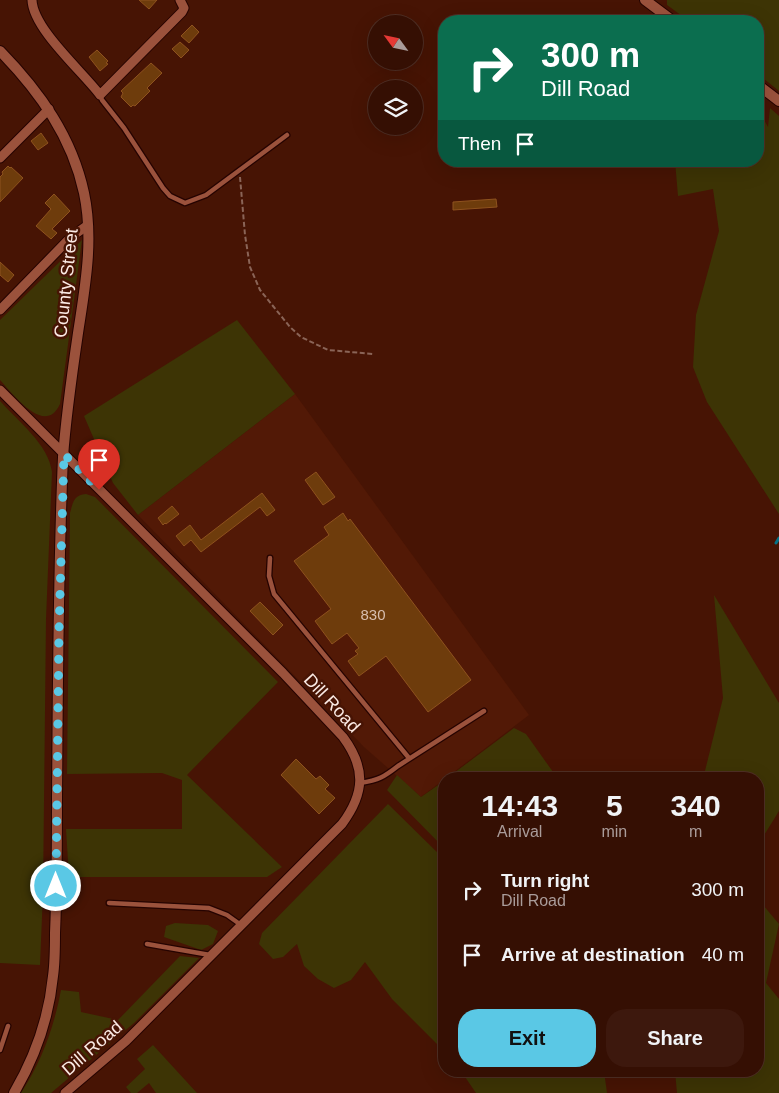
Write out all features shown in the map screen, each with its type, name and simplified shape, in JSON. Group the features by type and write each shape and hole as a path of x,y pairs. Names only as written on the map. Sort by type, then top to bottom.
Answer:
{"street":[{"path":"32,0 38,19 51,38 100,95 182,12 182,4"},
{"path":"645,0 665,15"},
{"name":"County Street","path":"0,51 31,84 66,138 84,195 88,225 88,260 67,412 64,454 59,602 54,975 43,1027 24,1077 14,1093"},
{"path":"764,90 779,101"},
{"path":"0,158 49,110"},
{"path":"0,310 71,237 88,225"},
{"name":"Dill Road","path":"0,390 343,736 356,758 360,783 356,801 342,824 126,1041 65,1093"}],"lane":[{"path":"100,95 163,188 170,196 185,203 206,195 287,135"},
{"path":"270,558 269,576 274,594 409,758"},
{"path":"360,783 377,780 484,711"},
{"path":"109,903 209,908 241,925"},
{"path":"148,944 211,955"},
{"path":"0,1050 8,1026"}],"path":[{"path":"240,170 245,235 250,267 260,290 300,337 328,350 374,354"}],"shaded area":[{"path":"667,0 779,0 779,91 764,79 764,15 681,15 667,5"},
{"path":"770,108 779,116 779,514 707,402 693,367 696,315 719,231 713,189 678,196 676,167 764,167 764,120 768,127"},
{"path":"82,240 60,404 54,413 46,416 38,415 29,410 0,380 0,320"},
{"path":"237,320 295,394 138,515 113,483 84,416"},
{"path":"295,394 529,715 454,772 438,772 438,784 421,797 364,747 138,515"},
{"path":"0,401 39,443 50,462 52,472 46,619 43,893 40,965 0,963"},
{"path":"86,494 95,497 278,682 187,775 282,867 267,877 69,877 66,829 182,829 182,780 162,773 67,774 70,513 76,498"},
{"path":"714,595 779,703 779,811 764,835 764,772 705,772 723,698"},
{"path":"514,728 526,734 553,772 455,772"},
{"path":"397,775 421,797 438,785 438,842 387,790"},
{"path":"388,804 438,853 438,1045 392,999 365,962 351,980 334,988 318,979 304,966 297,944 283,957 273,959 259,944 262,933"},
{"path":"764,906 779,924 766,983 779,999 779,1093 677,1093 676,1077 764,1077"},
{"path":"175,923 208,925 218,931 213,944 201,950 164,937 166,926"},
{"path":"180,956 199,958 134,1023 51,1093 21,1093 35,1069 46,1043 55,1017 61,990 79,992 81,1012 118,1020"},
{"path":"153,1045 197,1093 156,1093 149,1083 137,1093 131,1093 126,1087 145,1069 137,1059"},
{"path":"465,1077 605,1077 607,1093 476,1093"}],"building":[{"path":"139,0 157,0 149,9"},
{"path":"192,25 199,32 189,43 181,36"},
{"path":"180,42 189,50 181,58 172,49"},
{"path":"97,50 108,61 106,63 108,64 100,71 89,57"},
{"path":"151,63 162,73 147,88 150,91 135,106 131,107 121,97 123,93 121,91"},
{"path":"41,133 48,143 38,150 31,141"},
{"path":"8,166 23,178 0,202 0,177"},
{"path":"54,194 70,211 52,229 57,233 51,239 36,226 51,209 45,203"},
{"path":"496,199 497,207 453,210 453,202"},
{"path":"0,262 14,275 8,282 0,275"},
{"path":"316,472 335,497 323,505 305,480"},
{"path":"262,493 275,510 267,516 260,507 201,552 191,540 184,546 176,536 190,525 201,540"},
{"path":"172,506 179,514 163,525 158,518"},
{"path":"343,513 348,521 350,519 471,680 428,712 386,656 359,676 348,661 358,654 355,651 359,648 347,633 332,644 315,621 331,609 294,561 329,535 324,527"},
{"path":"260,602 283,625 273,635 250,611"},
{"path":"296,759 316,779 320,776 329,785 325,789 335,798 319,814 281,775"}],"waterway":[{"path":"776,543 779,538"}],"route":[{"path":"56,886 61,512 64,454 99,490"}]}
